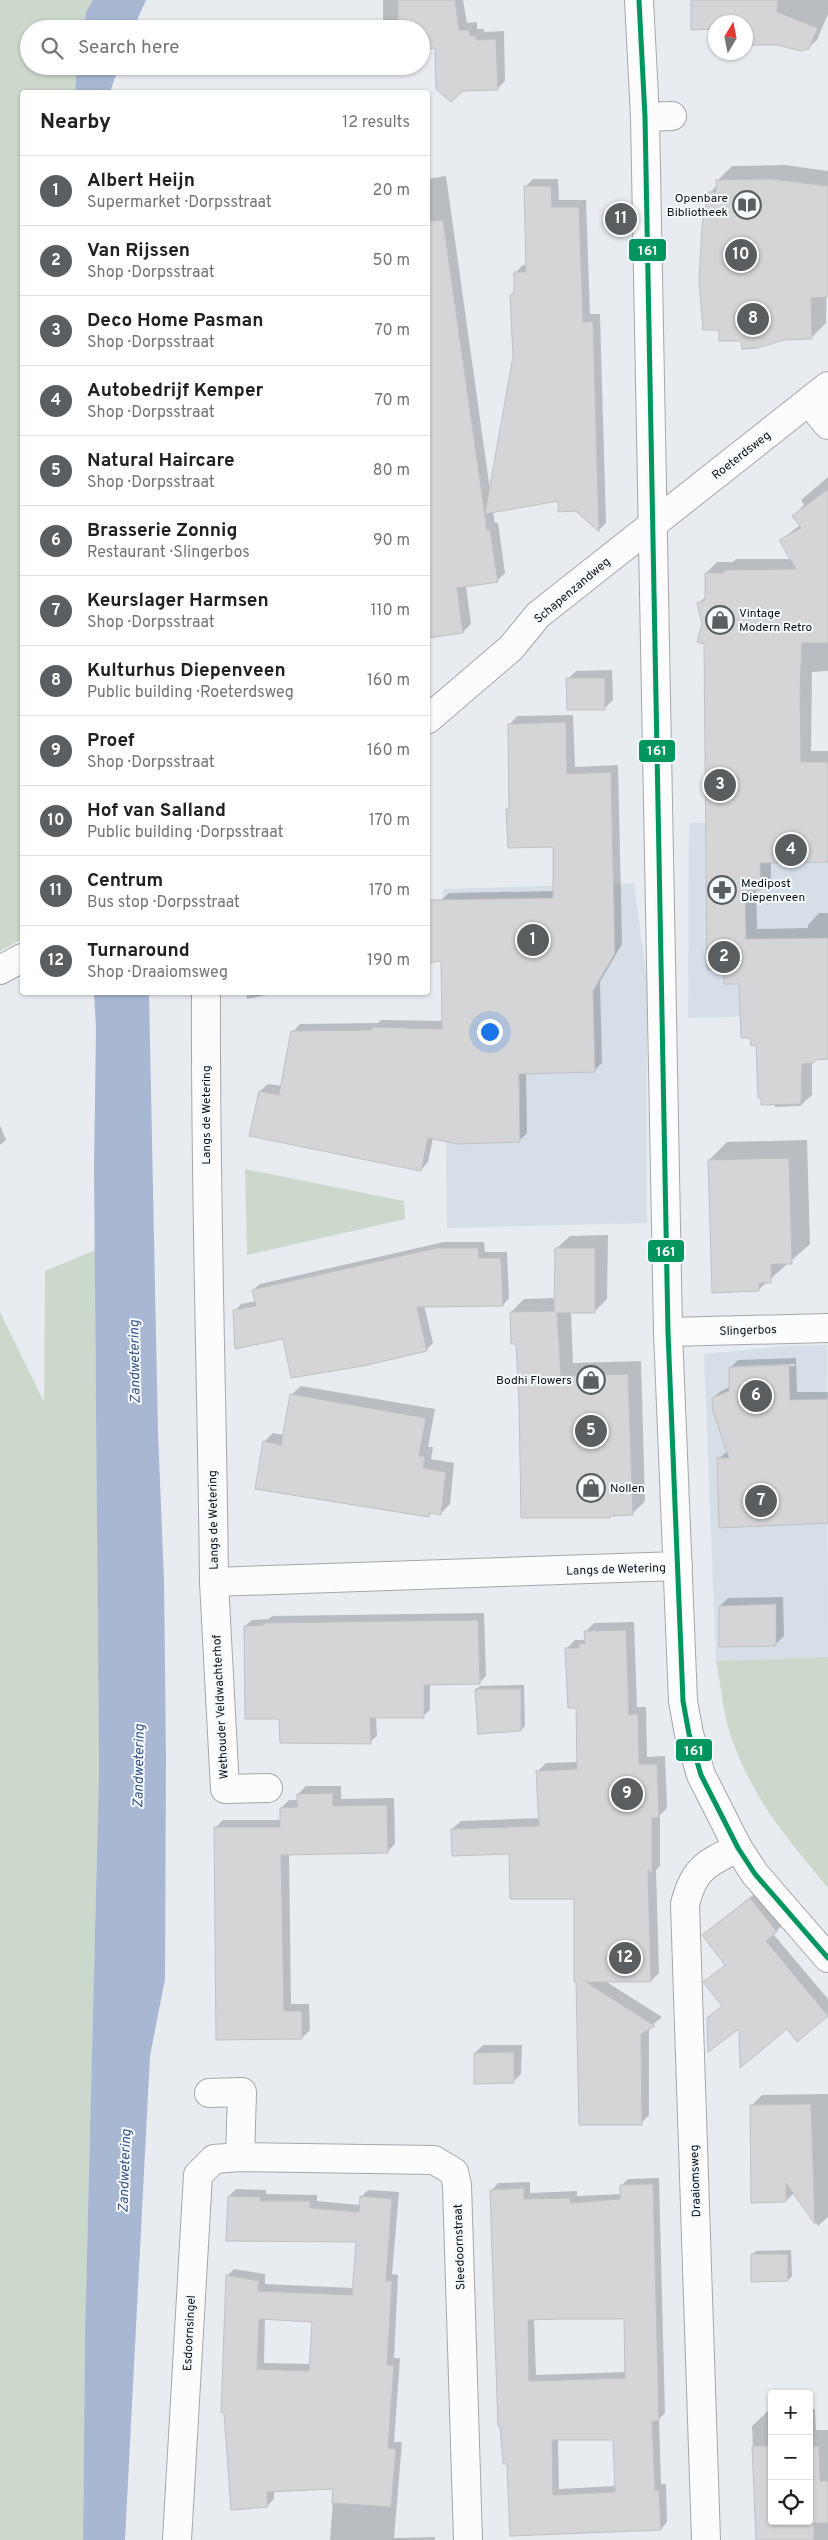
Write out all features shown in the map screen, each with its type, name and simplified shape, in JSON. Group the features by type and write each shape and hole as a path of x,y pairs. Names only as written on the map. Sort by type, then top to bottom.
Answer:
{"street":[{"path":"639,0 645,117 668,1332 683,1701 689,1734 701,1775 738,1848 755,1874 828,1958"},
{"path":"645,117 672,116"},
{"path":"818,394 828,425"},
{"name":"Roeterdsweg","path":"653,524 818,394"},
{"name":"Schapenzandweg","path":"432,707 511,648 538,615 653,524"},
{"path":"0,970 20,959"},
{"name":"Langs de Wetering","path":"206,995 205,1157 209,1236 214,1582 678,1566"},
{"name":"Slingerbos","path":"668,1332 828,1328"},
{"name":"Wethouder Veldwachterhof","path":"214,1582 224,1789 268,1788"},
{"name":"Draaiomsweg","path":"706,2540 686,1904 690,1885 698,1872 712,1860 738,1848"},
{"path":"209,2093 242,2092 240,2156"},
{"name":"Esdoornsingel","path":"176,2540 198,2175 214,2158 240,2156"},
{"name":"Sleedoornstraat","path":"240,2156 434,2160 454,2172 457,2185 468,2540"}],"shaded area":[{"path":"0,0 93,0 86,12 85,20 20,20 20,75 76,75 75,90 20,90 20,940 0,951"},
{"path":"828,820 828,1015 688,1018 689,823"},
{"path":"634,883 647,979 647,1223 447,1228 443,889"},
{"path":"245,1169 404,1201 405,1219 247,1255"},
{"path":"95,1250 99,1770 85,2332 83,2540 0,2540 0,1312 44,1402 45,1271"},
{"path":"827,1345 828,1657 716,1661 704,1354 784,1346"},
{"path":"828,1657 828,1888 772,1817 740,1760 728,1728 716,1661"}],"water":[{"path":"93,0 146,0 137,20 85,20 86,12"},
{"path":"76,75 116,75 111,90 75,90"},
{"name":"Zandwetering","path":"94,995 149,995 158,1433 164,1579 166,1757 165,1979 150,2056 125,2540 83,2540 85,2332 99,1770 94,1167 96,1027"}],"building":[{"path":"398,0 455,0 459,30 469,30 470,36 476,36 476,40 496,39 498,90 463,91 451,102 436,89 435,48 430,48 430,20 398,20"},
{"path":"691,0 778,0 777,12 818,28 809,49 801,51 777,45 753,45 753,15 708,15 708,29 691,30"},
{"path":"770,179 828,186 828,297 811,298 812,339 784,340 758,348 742,349 741,341 719,341 719,330 703,330 699,281 702,226 708,192 716,192 716,180"},
{"path":"524,186 551,186 552,207 579,207 583,322 593,321 599,532 576,511 558,512 558,501 485,514 513,356 510,295 514,294 514,272 526,272"},
{"path":"443,220 487,530 490,530 498,582 457,588 463,633 430,638 430,221"},
{"path":"828,489 828,643 802,643 800,690 801,762 828,762 828,862 760,863 761,890 745,891 746,939 828,938 828,1059 814,1060 814,1063 802,1064 801,1104 761,1105 761,1098 758,1098 756,1045 751,1046 750,1038 741,1038 739,984 724,984 724,970 707,970 704,644 697,642 702,624 697,603 705,600 705,573 724,573 724,570 796,569 779,540 801,528 792,516"},
{"path":"566,678 605,678 605,710 567,710"},
{"path":"566,722 567,774 611,772 615,953 593,991 595,1072 519,1074 520,1142 458,1144 428,1138 421,1171 249,1136 259,1091 279,1095 291,1031 372,1030 372,1027 442,1029 441,961 430,963 430,900 553,898 553,847 508,848 506,809 509,809 508,724"},
{"path":"789,1158 792,1264 771,1264 771,1283 759,1283 759,1291 712,1293 708,1160"},
{"path":"437,1248 478,1248 479,1258 501,1258 503,1306 417,1307 427,1351 363,1366 291,1378 283,1339 235,1349 233,1310 256,1306 252,1290"},
{"path":"555,1248 595,1248 595,1313 557,1313 561,1376 628,1374 633,1515 610,1516 610,1518 521,1518 516,1344 511,1344 510,1312 554,1311"},
{"path":"789,1365 790,1400 828,1399 828,1523 719,1528 717,1458 729,1458 713,1411 712,1398 729,1391 729,1367"},
{"path":"290,1394 426,1418 419,1456 425,1456 423,1468 446,1472 441,1515 430,1513 429,1517 255,1489 263,1441 281,1445"},
{"path":"776,1604 776,1646 719,1647 719,1606"},
{"path":"478,1620 480,1684 424,1685 424,1718 370,1718 371,1744 280,1743 279,1719 245,1719 244,1626 264,1625 264,1623"},
{"path":"626,1630 629,1715 638,1714 639,1764 657,1764 659,1818 652,1818 652,1875 648,1870 651,1982 586,1982 655,2026 641,2034 642,2125 579,2125 576,1982 574,1982 574,1899 510,1899 509,1854 452,1856 451,1829 539,1826 536,1771 577,1769 576,1708 568,1708 565,1648 579,1648 579,1643 585,1644 584,1631"},
{"path":"475,1689 521,1689 521,1731 478,1734"},
{"path":"333,1793 333,1806 387,1805 388,1853 281,1855 284,2011 302,2011 302,2039 216,2040 214,1827 280,1827 280,1808 297,1807 297,1794"},
{"path":"750,1898 777,1932 766,1941 828,2016 797,2042 787,2029 740,2068 739,2029 708,2052 707,2018 722,2006 703,1982 725,1965 702,1935"},
{"path":"514,2052 514,2083 474,2084 474,2053"},
{"path":"811,2104 815,2224 786,2183 786,2202 751,2203 750,2105"},
{"path":"653,2184 659,2421 652,2421 655,2491 659,2490 661,2530 510,2536 507,2464 503,2464 500,2426 498,2426 490,2190 524,2188 524,2199 570,2198 571,2203 620,2199 620,2185","holes":["624,2319 625,2378 529,2381 528,2320","552,2440 613,2440 615,2492 553,2495"]},
{"path":"228,2196 260,2197 260,2201 310,2201 310,2208 359,2212 360,2196 392,2199 386,2281 392,2281 387,2365 394,2365 388,2448 396,2449 391,2507 332,2503 333,2489 267,2492 268,2507 231,2510 224,2413 221,2413 226,2275 259,2281 258,2291 352,2295 356,2242 226,2241","holes":["259,2319 312,2322 309,2371 257,2369"]},
{"path":"751,2254 788,2254 788,2281 751,2282"},
{"path":"752,2446 768,2446 768,2525 813,2525 813,2446 819,2446 820,2481 828,2481 828,2523 814,2523 814,2540 756,2540"}],"transit line":[{"name":"161","path":"639,0 645,117 668,1332 683,1701 689,1734 701,1775 738,1848 755,1874 828,1958"}],"place":[{"name":"Openbare Bibliotheek","path":"747,205"},
{"name":"Centrum","path":"621,219"},
{"name":"Hof van Salland","path":"741,255"},
{"name":"Kulturhus Diepenveen","path":"753,319"},
{"name":"Vintage Modern Retro","path":"720,620"},
{"name":"Deco Home Pasman","path":"720,785"},
{"name":"Autobedrijf Kemper","path":"791,850"},
{"name":"Medipost Diepenveen","path":"722,890"},
{"name":"Albert Heijn","path":"533,940"},
{"name":"Van Rijssen","path":"724,957"},
{"name":"Bodhi Flowers","path":"591,1380"},
{"name":"Brasserie Zonnig","path":"756,1396"},
{"name":"Natural Haircare","path":"591,1431"},
{"name":"Nollen","path":"591,1488"},
{"name":"Keurslager Harmsen","path":"761,1501"},
{"name":"Proef","path":"627,1794"},
{"name":"Turnaround","path":"625,1958"}]}
